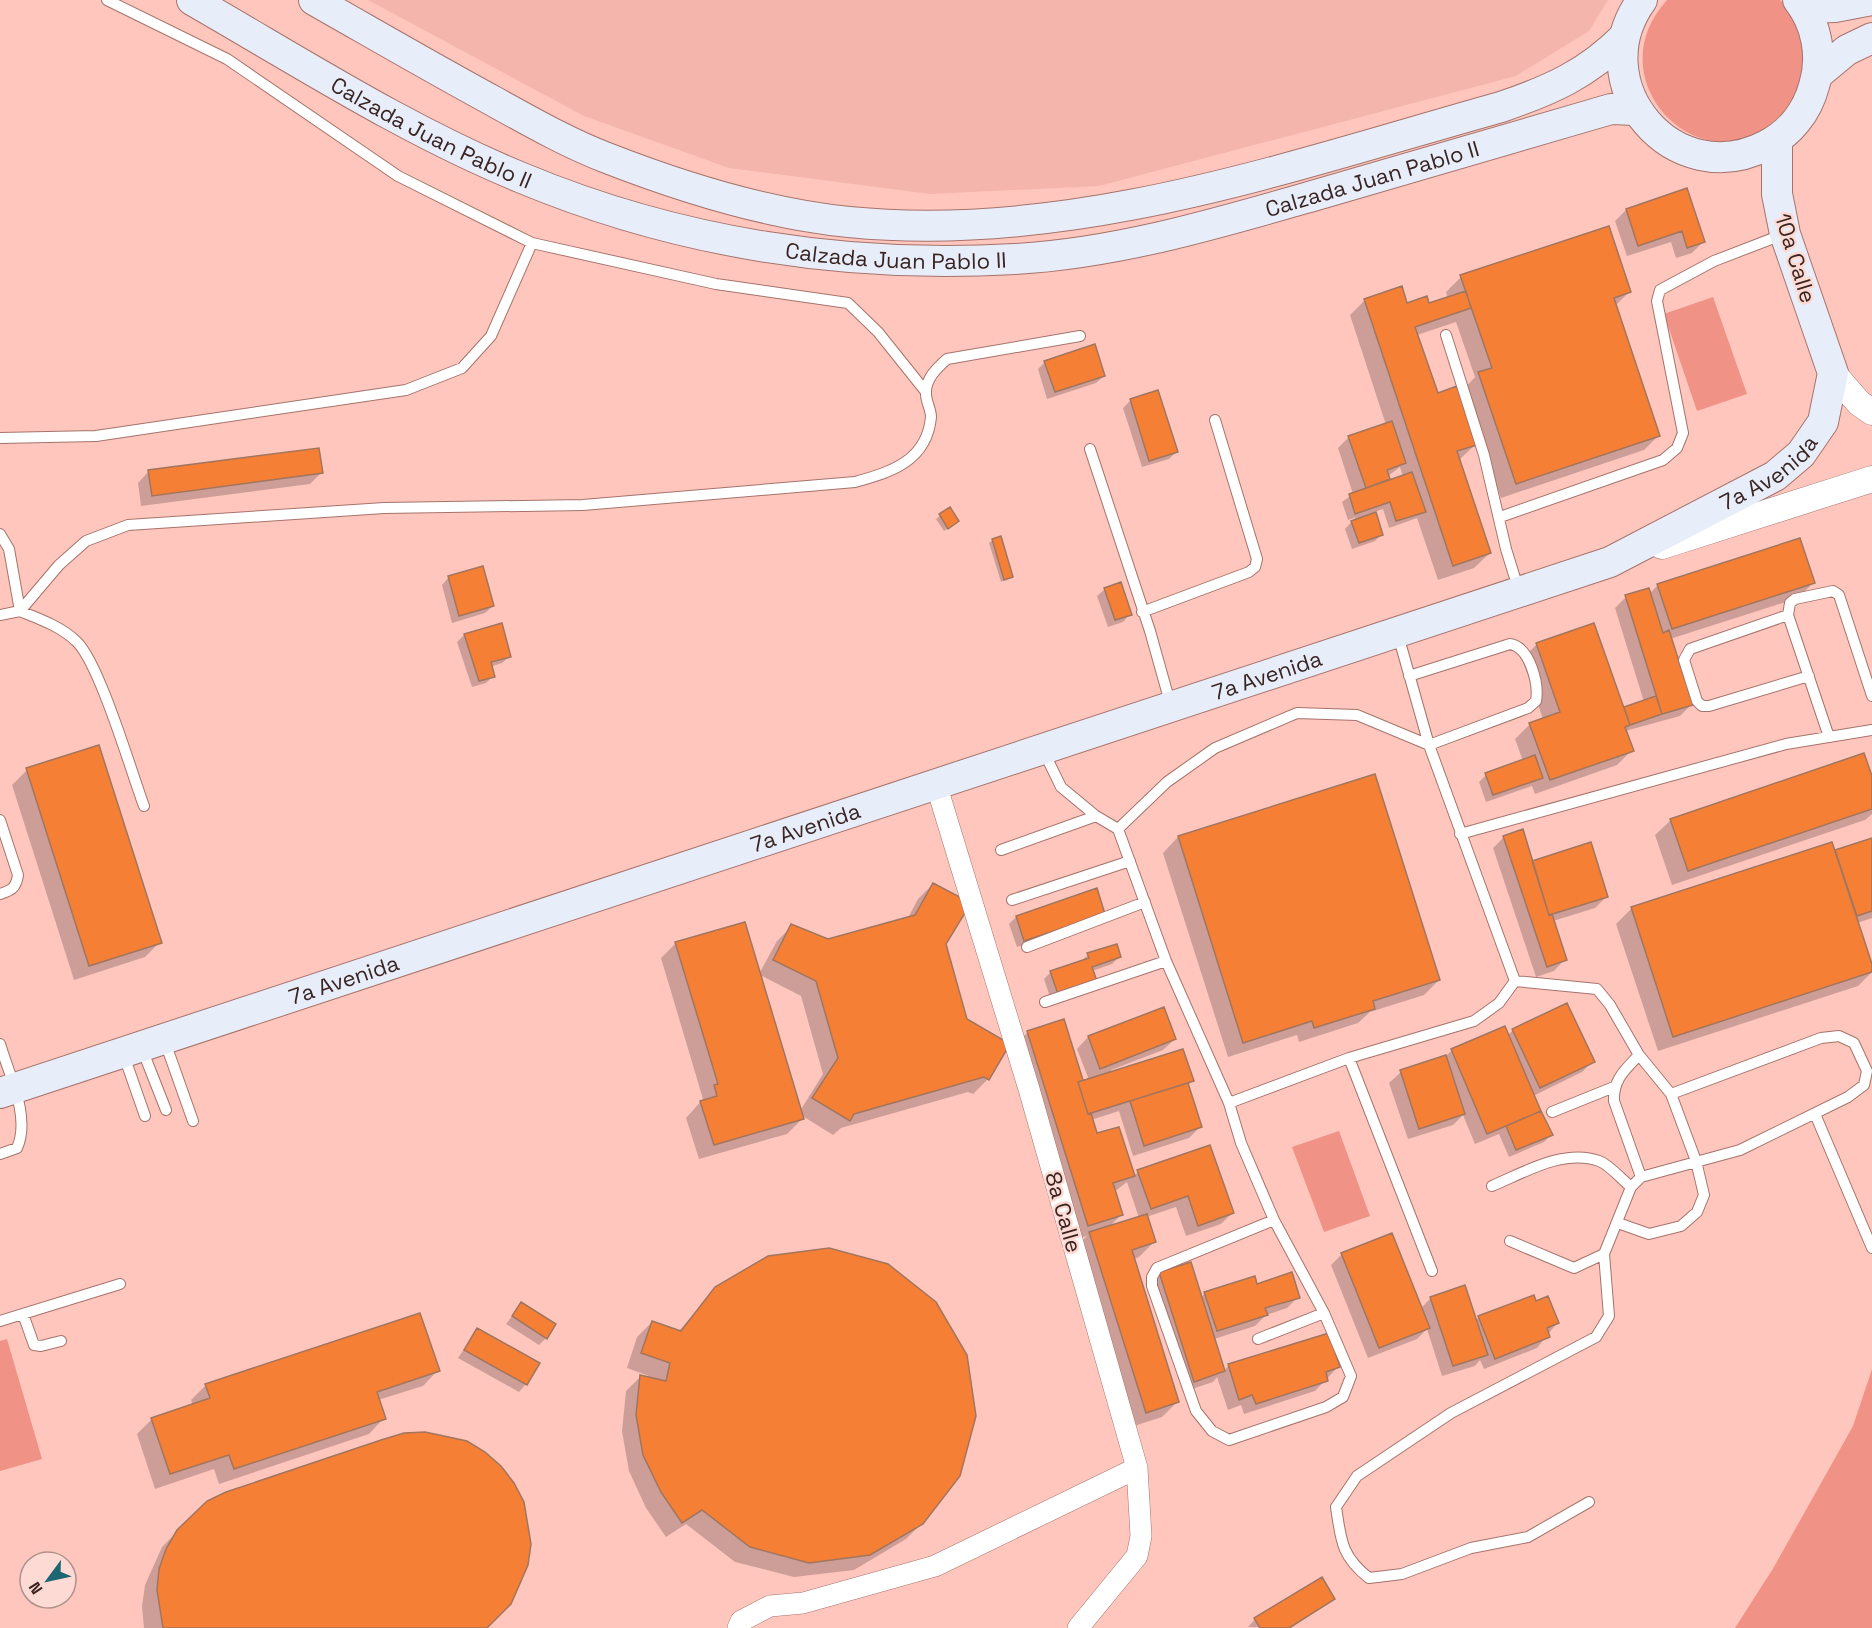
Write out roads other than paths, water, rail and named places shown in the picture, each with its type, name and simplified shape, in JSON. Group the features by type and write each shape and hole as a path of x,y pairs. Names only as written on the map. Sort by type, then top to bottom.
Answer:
{"main road":[{"name":"Calzada Juan Pablo II","path":"192,0 390,113 469,154 531,182 648,222 745,244 833,258 1016,259 1114,246 1204,227 1611,109 1636,110"},
{"name":"Calzada Juan Pablo II","path":"314,0 548,131 606,158 730,199 848,222 916,226 1011,221 1115,209 1198,191 1502,107 1542,93 1601,60 1624,37"},
{"path":"1642,0 1634,12 1624,37 1622,62 1626,87 1636,110 1660,136 1675,146 1700,156 1727,158 1753,152 1777,140 1796,122 1810,99 1818,74 1818,51 1814,29 1801,4"},
{"path":"1801,4 1835,7 1872,0"},
{"path":"1818,74 1847,50 1872,38"},
{"name":"10a Calle","path":"1777,140 1777,194 1785,234 1833,373"},
{"name":"7a Avenida","path":"6,1091 1610,562 1762,483 1786,468 1805,449 1823,422 1833,373"}],"street":[{"path":"1833,373 1859,403 1872,412"},
{"name":"7a Avenida","path":"1610,562 1872,478"},
{"name":"8a Calle","path":"936,784 1029,1089 1137,1468 1141,1536 1137,1556 1078,1628"},
{"path":"738,1628 741,1621 770,1606 803,1603 935,1566 1137,1468"}],"lane":[{"path":"20,611 59,565 86,541 128,525 384,508 583,505 855,482 892,472 912,457 925,440 931,415 926,392 872,326 848,303 716,284 532,243 398,176 227,59 107,0"},
{"path":"1500,517 1663,460 1677,448 1683,433 1657,301 1660,290 1714,261 1785,234"},
{"path":"0,438 96,436 406,390 462,368 491,336 532,243"},
{"path":"1446,335 1500,517 1506,549 1519,592"},
{"path":"926,392 934,371 947,359 1080,336"},
{"path":"1142,612 1249,572 1255,567 1257,559 1215,420"},
{"path":"1090,449 1150,631 1171,706"},
{"path":"0,534 9,549 20,611"},
{"path":"1829,737 1788,615 1790,603 1795,599 1833,591 1839,595 1872,696"},
{"path":"0,615 20,611 48,622 78,643 94,671 144,806"},
{"path":"1788,615 1690,649 1685,653 1684,660 1697,701 1702,706 1709,706 1809,675"},
{"path":"1397,632 1429,745 1515,981"},
{"path":"1118,829 1167,782 1215,748 1297,713 1358,715 1429,745 1528,708 1536,702 1538,692 1525,651 1519,645 1510,644 1409,676"},
{"path":"1460,834 1786,744 1872,730"},
{"path":"1042,749 1061,787 1096,816 1118,829 1166,962 1229,1103 1241,1143 1274,1220 1323,1313 1351,1376 1343,1397 1326,1407 1228,1440 1212,1431 1196,1411 1152,1286 1152,1277 1157,1268 1274,1220"},
{"path":"1001,850 1096,816"},
{"path":"0,820 18,875 17,884 12,891 0,894"},
{"path":"1012,900 1130,861"},
{"path":"1027,947 1145,902"},
{"path":"1045,1002 1166,962"},
{"path":"1515,981 1597,989 1610,1005 1640,1054 1671,1094 1696,1161 1704,1195 1697,1212 1681,1226 1648,1234 1618,1223"},
{"path":"1229,1103 1349,1058 1474,1021 1499,1003 1515,981"},
{"path":"1589,1502 1528,1537 1471,1548 1402,1574 1369,1578 1354,1565 1341,1545 1336,1507 1357,1476 1452,1413 1596,1337 1609,1317 1604,1254 1632,1187 1641,1177 1740,1150 1848,1097 1864,1085 1867,1071 1854,1043 1839,1036 1821,1038 1671,1094"},
{"path":"0,1044 6,1091 22,1116 22,1137 16,1148 0,1154"},
{"path":"142,1046 166,1110"},
{"path":"142,1046 145,1116"},
{"path":"142,1046 192,1121"},
{"path":"1640,1054 1620,1076 1614,1087 1614,1101 1641,1177"},
{"path":"1349,1058 1432,1271"},
{"path":"1552,1112 1614,1087"},
{"path":"1815,1114 1872,1248"},
{"path":"1492,1186 1545,1163 1578,1157 1600,1161 1632,1187"},
{"path":"1509,1241 1574,1268 1604,1254"},
{"path":"0,1321 120,1284"},
{"path":"1258,1339 1323,1313"},
{"path":"23,1314 34,1345 41,1346 61,1341"}]}
